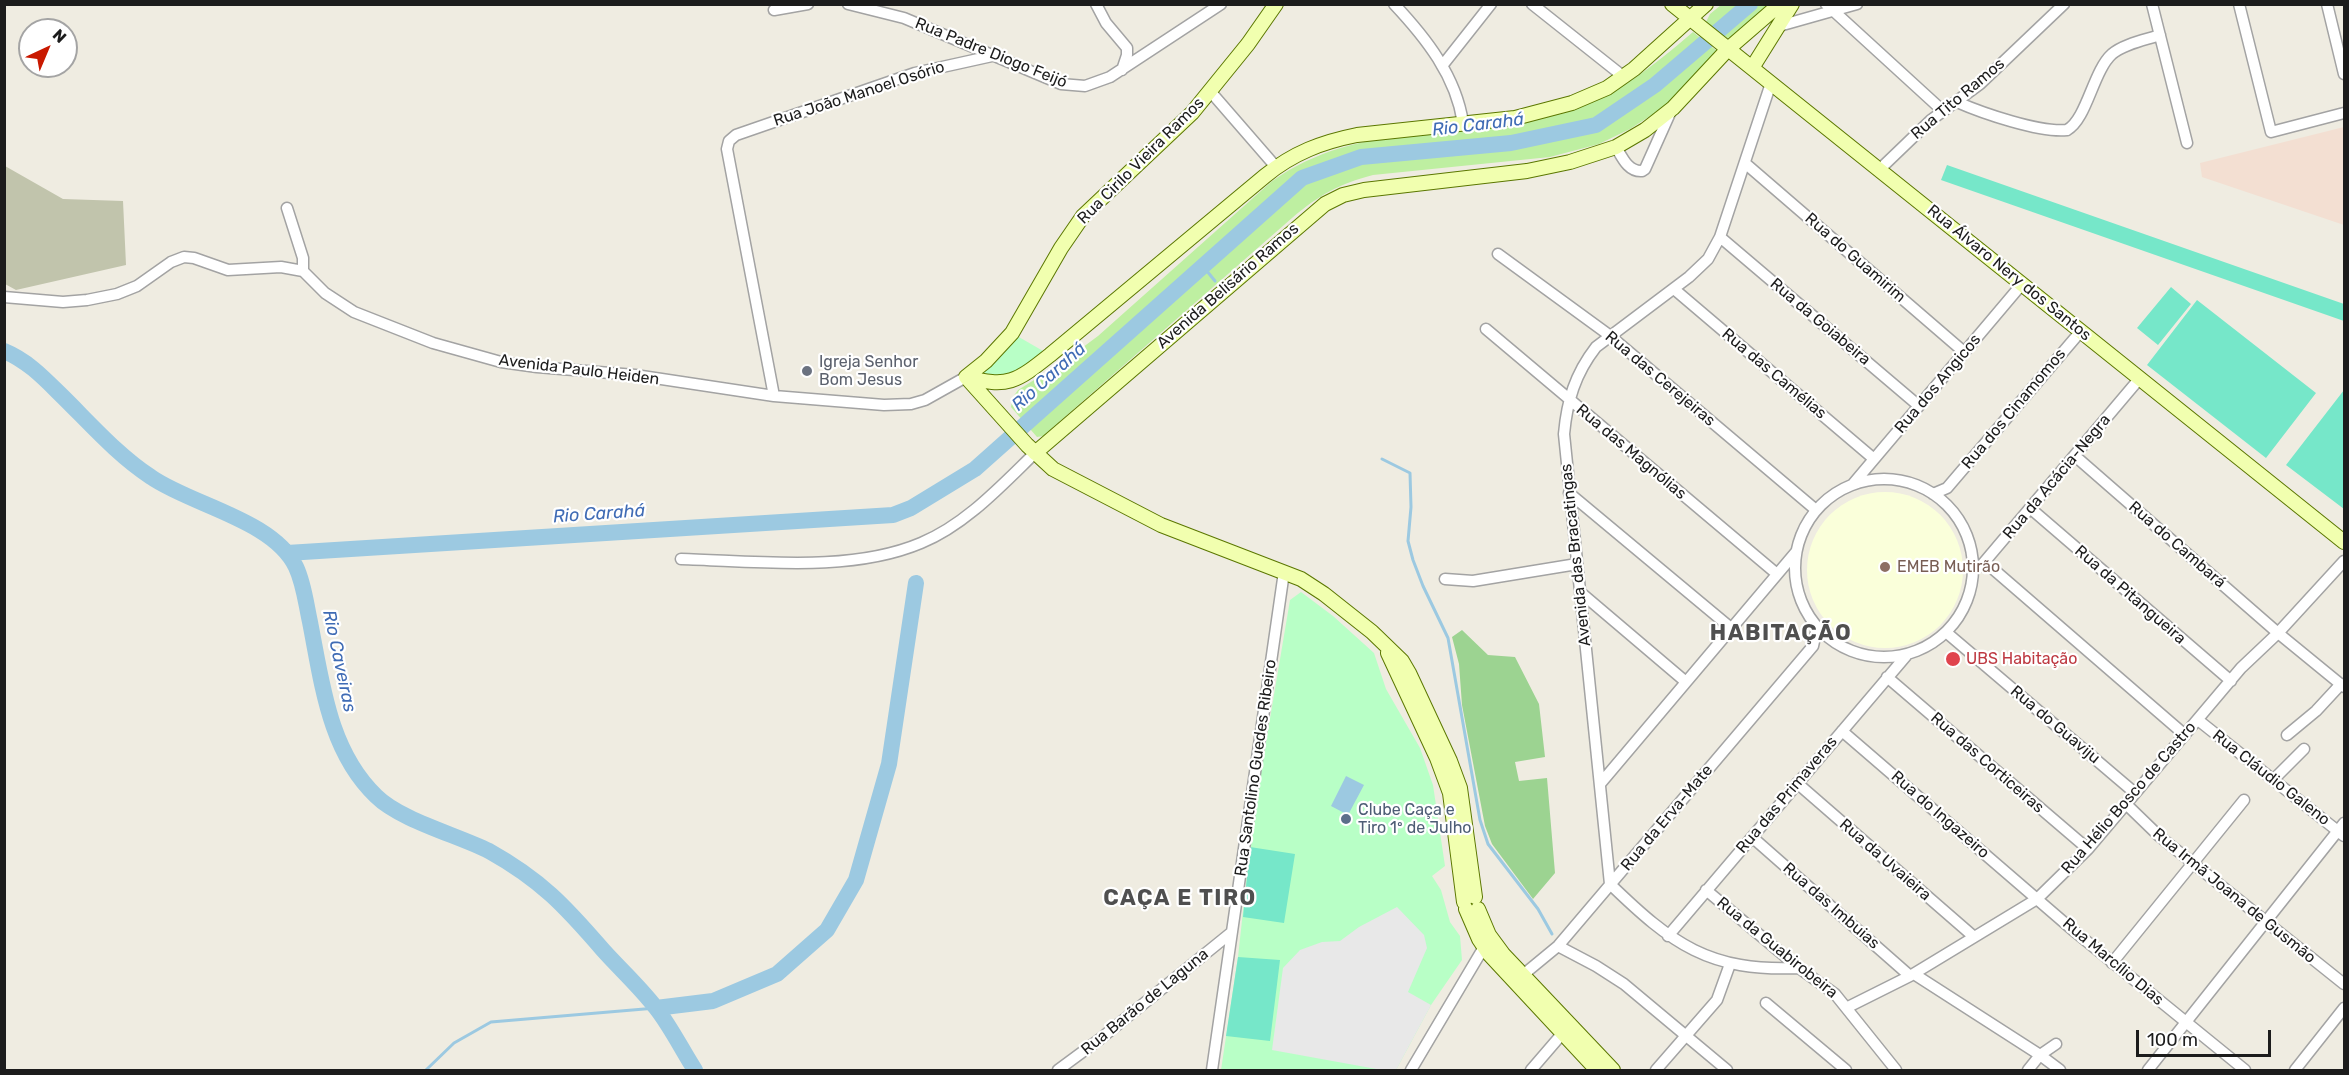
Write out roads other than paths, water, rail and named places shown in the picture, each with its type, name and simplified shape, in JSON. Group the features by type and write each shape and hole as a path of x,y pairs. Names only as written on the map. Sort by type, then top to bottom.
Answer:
{"main road":[{"name":"Rua Cirilo Vieira Ramos","path":"966,377 986,361 1012,333 1065,241 1083,216 1114,184 1167,139 1210,91 1276,4"},
{"name":"Rua Álvaro Nery dos Santos","path":"1672,4 2344,542"},
{"path":"966,377 1001,383 1023,375 1059,348 1276,167 1311,147 1357,135 1515,118 1552,110 1590,96 1624,77 1645,61 1706,4"},
{"name":"Avenida Belisário Ramos","path":"1031,449 1325,204 1343,195 1364,190 1552,167 1616,147 1645,130 1673,108 1725,47 1780,4"},
{"path":"1752,68 1792,4"},
{"path":"966,377 1031,449 1061,474 1137,514 1301,579 1324,594 1384,643 1449,788 1471,904 1484,947 1612,1071"},
{"path":"1471,904 1518,979 1562,1034 1597,1071"}],"street":[{"path":"774,10 808,4"},
{"name":"Rua Padre Diogo Feijó","path":"848,4 904,18 992,56 1074,87 1099,83 1221,4"},
{"path":"1096,4 1106,23 1127,48 1122,70"},
{"path":"1201,4 1207,14"},
{"path":"1394,4 1442,66 1455,90 1463,123"},
{"path":"1442,66 1491,4"},
{"path":"1532,4 1624,77"},
{"path":"1779,26 1830,8 1857,4"},
{"name":"Rua Tito Ramos","path":"1879,170 1922,128 1980,84 2064,4"},
{"path":"2152,4 2187,143"},
{"path":"2239,4 2271,132 2344,113"},
{"path":"2327,4 2344,74"},
{"path":"1830,8 1943,111"},
{"path":"1957,102 1999,118 2055,130 2067,130 2076,122 2103,66 2113,53 2160,35"},
{"name":"Rua João Manoel Osório","path":"774,396 727,149 729,141 736,135 915,73 992,56"},
{"name":"Avenida das Bracatingas","path":"1611,884 1569,493 1564,435 1569,399 1584,362 1609,335 1700,268 1720,237 1771,83"},
{"path":"1210,91 1276,167"},
{"path":"1616,147 1634,171 1645,169 1673,108"},
{"name":"Rua do Guamirim","path":"1746,164 1964,352"},
{"path":"4,297 63,302 117,294 137,286 171,262 184,257 194,258 228,270 281,267 303,271 300,249 287,208"},
{"name":"Rua da Goiabeira","path":"1720,237 1919,406"},
{"name":"Rua das Cerejeiras","path":"1498,254 1609,335 1816,510"},
{"name":"Avenida Paulo Heiden","path":"303,271 325,293 354,312 433,343 473,355 537,367 635,375 774,396 897,405 925,400 966,377"},
{"name":"Rua dos Angicos","path":"1853,484 2022,284"},
{"name":"Rua das Camélias","path":"1674,289 1874,459"},
{"name":"Rua das Magnólias","path":"1486,329 1777,574"},
{"name":"Rua dos Cinamomos","path":"1933,494 1947,488 2081,331"},
{"name":"Rua da Acácia-Negra","path":"1973,576 2140,378"},
{"name":"Avenida Belisário Ramos","path":"681,559 831,561 877,557 898,551 922,543 966,515 1001,487 1031,449"},
{"name":"Rua do Cambará","path":"2075,456 2278,633 2343,685"},
{"path":"1878,480 1902,481 1933,494 1956,515 1970,544 1973,576 1965,607 1947,633 1928,647 1906,656 1879,658 1853,653 1830,640 1817,628 1804,607 1796,584 1796,552 1800,537 1816,510 1833,495 1853,484 1878,480"},
{"path":"1945,503 1947,488"},
{"path":"1569,493 1731,628"},
{"name":"Rua da Pitangueira","path":"2030,508 2230,681"},
{"path":"1600,784 1796,552"},
{"name":"Rua Hélio Bosco de Castro","path":"1848,1007 1912,975 2037,899 2088,849 2230,681 2344,561"},
{"path":"1985,562 2185,735"},
{"path":"1444,579 1473,581 1577,564"},
{"name":"Rua Santolino Guedes Ribeiro","path":"1212,1071 1284,572"},
{"path":"1580,592 1686,682"},
{"name":"Rua da Erva-Mate","path":"1518,979 1557,946 1611,884 1813,646 1817,628"},
{"name":"Rua do Guaviju","path":"1947,633 2135,793"},
{"path":"1813,646 1830,640"},
{"name":"Rua das Primaveras","path":"1668,936 1906,656"},
{"name":"Rua das Corticeiras","path":"1887,677 2088,849"},
{"path":"2287,735 2343,685"},
{"name":"Rua Cláudio Galeno","path":"2198,720 2273,780 2342,830"},
{"name":"Rua do Ingazeiro","path":"1842,731 2037,899"},
{"path":"2273,780 2304,749"},
{"name":"Rua da Uvaieira","path":"1797,783 1973,936"},
{"path":"2112,963 2244,800"},
{"name":"Rua Irmã Joana de Gusmão","path":"2126,804 2153,831 2344,984"},
{"path":"2148,1071 2342,830"},
{"name":"Rua das Imbuias","path":"1752,837 1912,975 2040,1054 2060,1071"},
{"path":"1611,884 1652,924 1668,936 1697,951 1730,964 1764,970 1798,968"},
{"name":"Rua da Guabirobeira","path":"1706,890 1798,968 1835,994 1848,1007 1896,1071"},
{"name":"Rua Marcílio Dias","path":"2037,899 2245,1071"},
{"name":"Rua Barão de Laguna","path":"1058,1071 1232,932"},
{"path":"1557,946 1610,974 1727,1071"},
{"path":"1411,1071 1484,947"},
{"path":"1656,1071 1717,1000 1730,964"},
{"path":"1766,1003 1845,1071"},
{"path":"2295,1071 2344,1008"},
{"path":"1531,1071 1562,1034"},
{"path":"2028,1071 2040,1054 2056,1044"}],"water":[{"path":"1346,776 1364,785 1348,815 1331,806"}],"waterway":[{"name":"Rio Carahá","path":"287,553 893,515 911,508 975,469 1302,178 1361,157 1511,143 1596,125 1655,85 1750,4"},
{"path":"1202,265 1215,281"},
{"name":"Rio Caveiras","path":"4,351 40,374 103,437 138,468 168,487 251,525 270,537 285,551 296,567 303,587 330,715 338,737 360,778 386,805 489,851 538,883 576,920 650,1000 667,1023 695,1070"},
{"path":"1382,459 1410,473 1411,507 1408,541 1423,586 1448,638 1480,820 1488,844 1538,909 1552,934"},
{"path":"656,1008 713,1001 777,974 827,930 856,880 889,764 916,583"},
{"path":"426,1070 454,1043 491,1022 656,1008"}],"place":[{"name":"Igreja Senhor Bom Jesus","path":"807,371"},
{"name":"EMEB Mutirão","path":"1885,567"},
{"name":"UBS Habitação","path":"1953,659"},
{"name":"Clube Caça e Tiro 1º de Julho","path":"1346,819"}],"district":[{"name":"HABITAÇÃO","path":"1781,634"},
{"name":"CAÇA E TIRO","path":"1180,899"}]}
